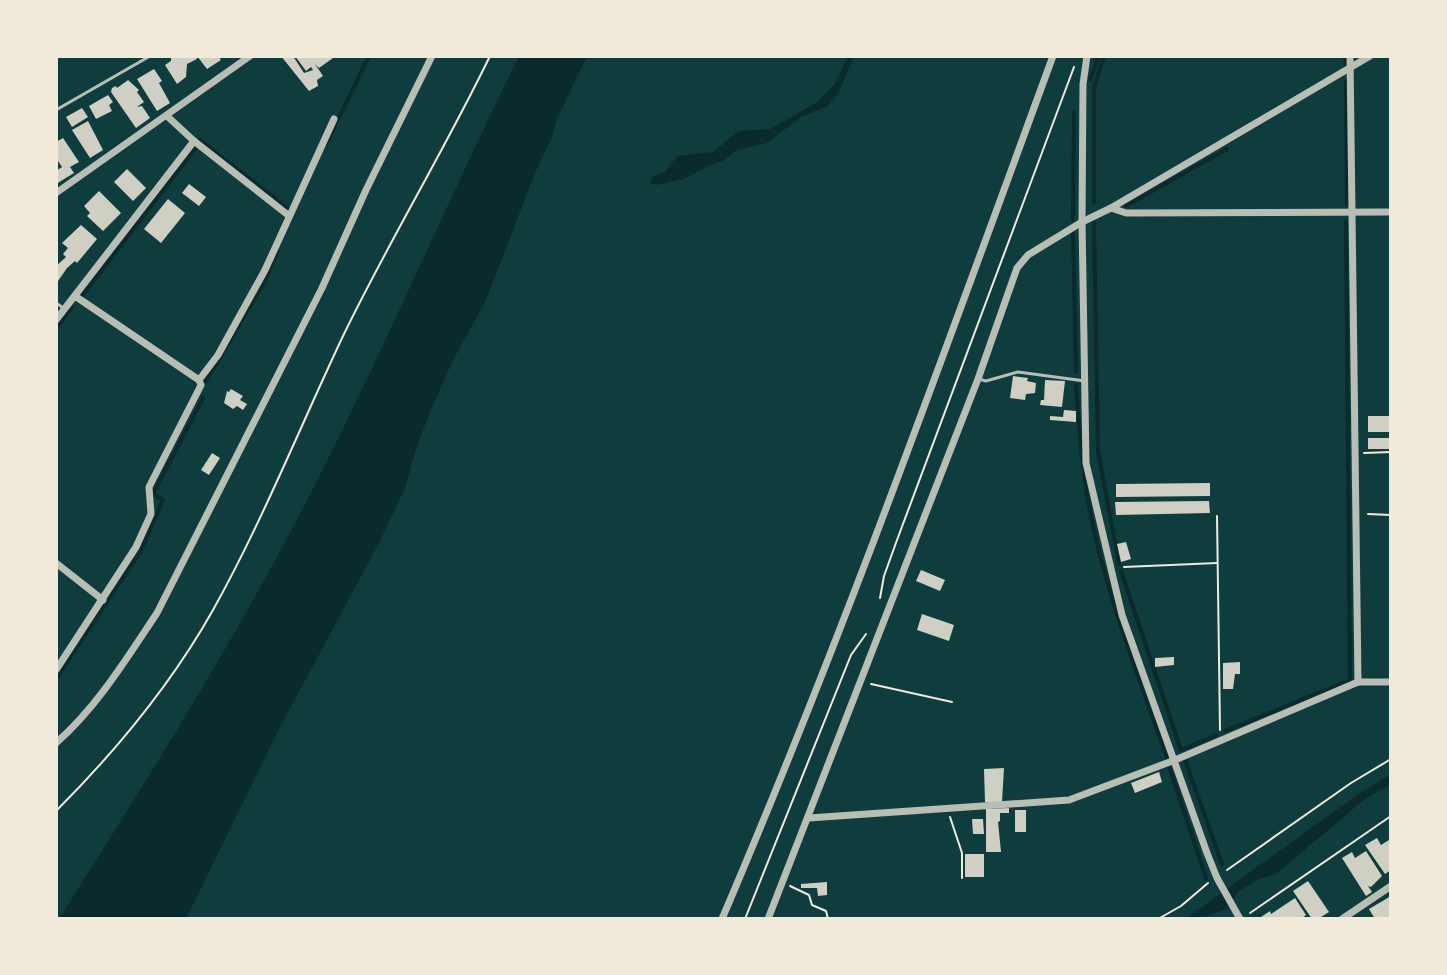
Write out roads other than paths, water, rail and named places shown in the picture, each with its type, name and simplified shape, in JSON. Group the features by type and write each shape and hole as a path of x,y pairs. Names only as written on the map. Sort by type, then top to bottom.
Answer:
{"street":[{"path":"56,193 171,120 250,56"},
{"path":"56,743 74,727 157,613 286,360 432,56"},
{"path":"722,919 789,757 941,361 1053,56"},
{"path":"1087,56 1083,84 1082,222 1086,463 1122,615 1217,877 1240,919"},
{"path":"1350,56 1358,682"},
{"path":"768,919 1020,263 1082,222 1370,56"},
{"path":"199,380 218,355 248,302 334,119"},
{"path":"171,120 288,215"},
{"path":"56,320 194,141"},
{"path":"1111,208 1126,213 1391,212"},
{"path":"56,670 136,547 151,514 149,487 201,385 199,380 75,296"},
{"path":"56,563 103,600"},
{"path":"809,818 1069,800 1175,760 1358,682 1391,682"},
{"path":"1342,919 1391,886"}],"lane":[{"path":"56,110 150,56"},
{"path":"56,303 65,309"},
{"path":"978,379 986,381 1018,372 1085,381"}],"water":[{"path":"519,56 587,56 556,121 486,300 452,362 430,412 405,488 379,543 279,729 186,919 59,919 214,668 300,514 357,401"},
{"path":"848,56 854,56 839,92 828,106 801,117 767,143 736,150 725,160 684,179 656,185 650,183 652,177 666,171 677,156 713,152 739,131 770,129 816,103 835,84"},
{"path":"1391,774 1391,784 1365,799 1276,874 1259,879 1239,891 1226,909 1200,919 1185,919 1357,795"}],"waterway":[{"path":"326,144 369,56"},
{"path":"1090,80 1099,56"},
{"path":"1094,203 1094,88 1104,56"},
{"path":"1345,56 1346,67"},
{"path":"1346,81 1347,205"},
{"path":"1073,220 1074,112"},
{"path":"200,140 288,209"},
{"path":"81,297 196,148"},
{"path":"1126,206 1227,149"},
{"path":"1225,731 1350,680 1346,221"},
{"path":"1094,223 1098,451 1119,564"},
{"path":"1073,232 1076,372"},
{"path":"206,381 264,283 278,250"},
{"path":"56,328 72,307"},
{"path":"1076,385 1084,472 1095,534 1122,631 1167,758"},
{"path":"56,679 141,551 163,500 153,494 203,398"},
{"path":"1121,571 1181,750 1216,735"},
{"path":"1185,760 1222,864"},
{"path":"1170,769 1206,878"}]}
